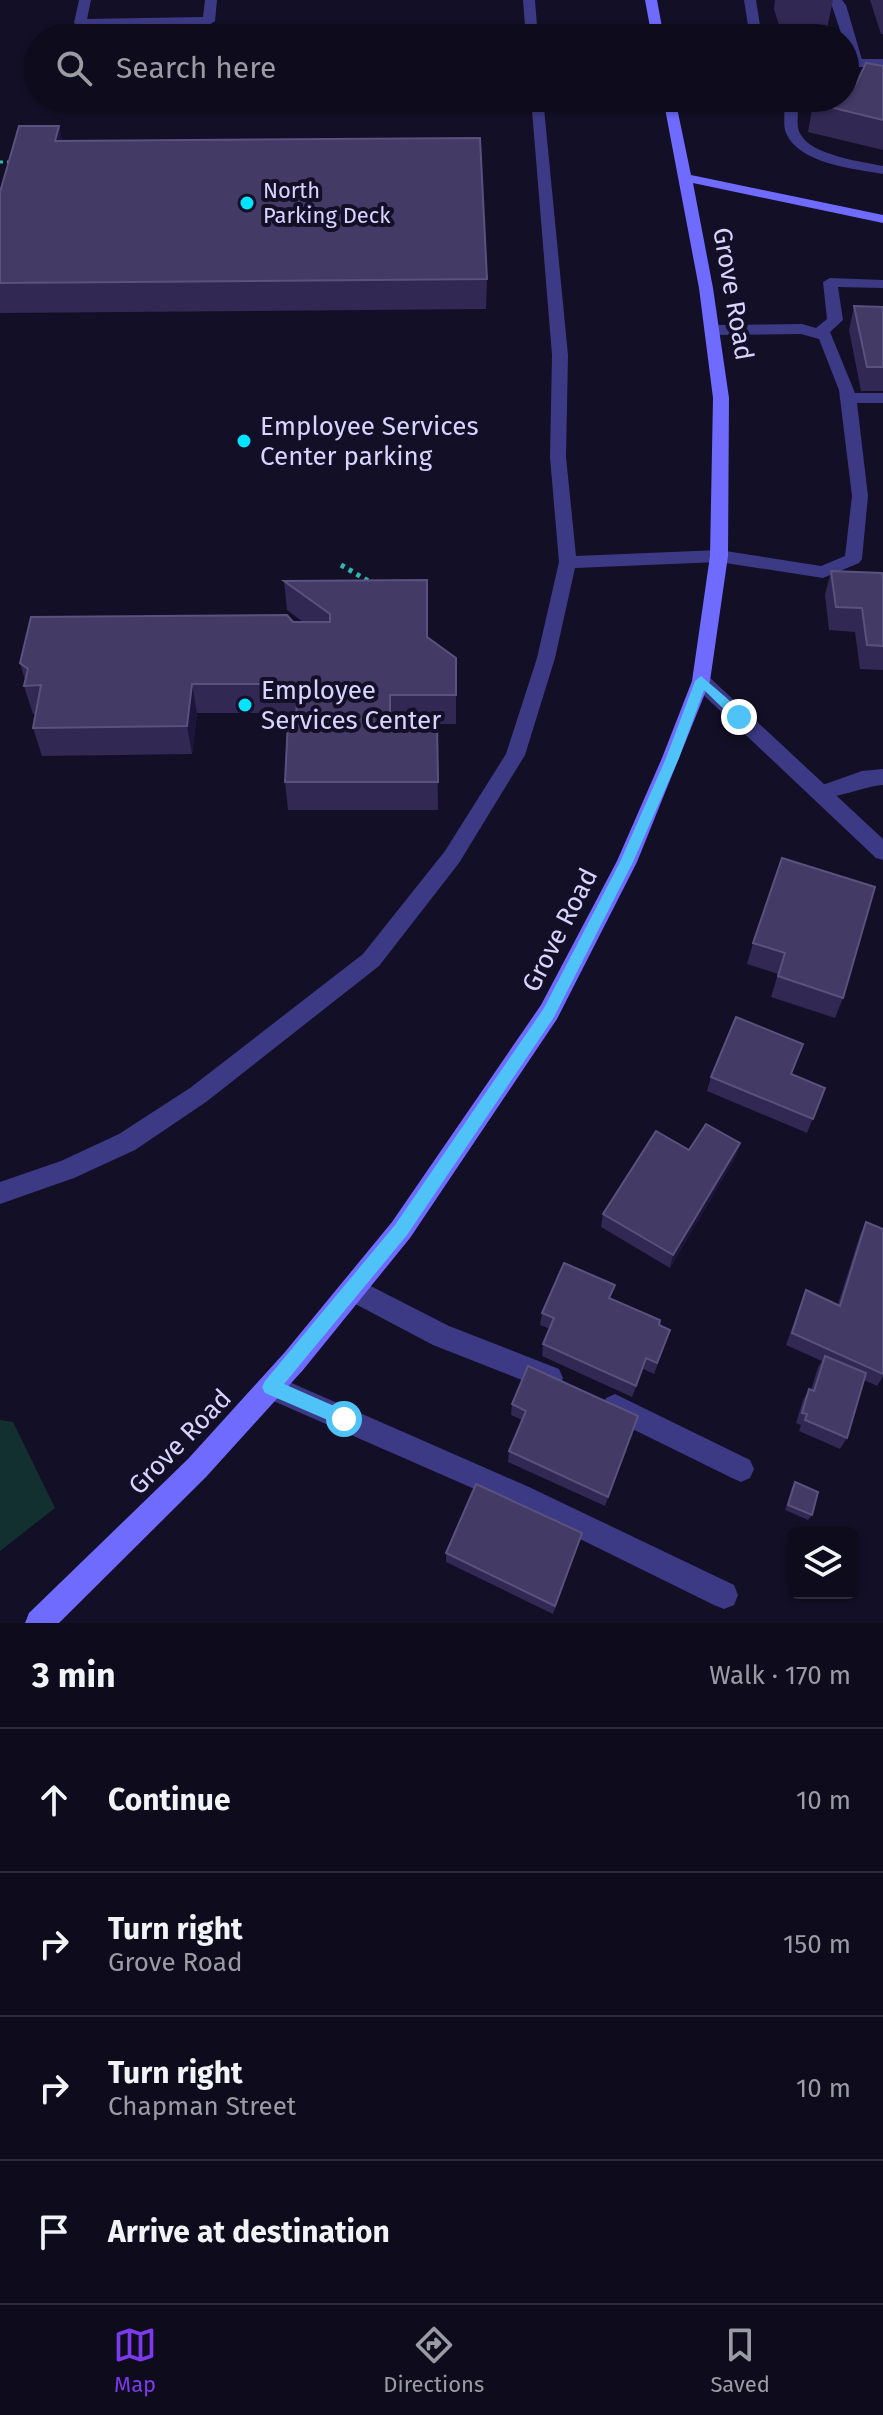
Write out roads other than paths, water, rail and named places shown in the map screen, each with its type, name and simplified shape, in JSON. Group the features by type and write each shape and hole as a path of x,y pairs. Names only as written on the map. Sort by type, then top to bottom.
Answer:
{"main road":[{"path":"651,0 655,24"},
{"name":"Grove Road","path":"39,1623 197,1468 271,1387 401,1230 461,1146 549,1012 627,862 672,758 701,681 719,556 721,398 712,330 671,112"},
{"path":"682,177 883,219"}],"street":[{"path":"85,0 80,23 209,21 211,0"},
{"path":"529,0 531,24"},
{"path":"750,0 754,24"},
{"path":"836,0 844,24"},
{"path":"859,63 883,63"},
{"path":"0,1193 66,1170 127,1142 198,1095 371,960 452,857 515,755 546,658 568,562 558,457 560,355 538,112"},
{"path":"791,112 792,133 800,144 838,161 883,170"},
{"path":"818,334 835,320 830,282 883,284"},
{"path":"568,562 719,556 823,572 853,559 860,496 848,398 826,336 802,329 712,330"},
{"path":"848,398 883,398"},
{"path":"701,681 883,852"},
{"path":"821,793 862,779 883,777"},
{"path":"353,1289 442,1336 570,1387"},
{"path":"271,1387 520,1496 724,1595"},
{"path":"598,1400 741,1469"}],"place":[{"name":"North Parking Deck","path":"247,203"},
{"name":"Employee Services Center parking","path":"244,441"},
{"name":"Employee Services Center","path":"245,705"}]}
